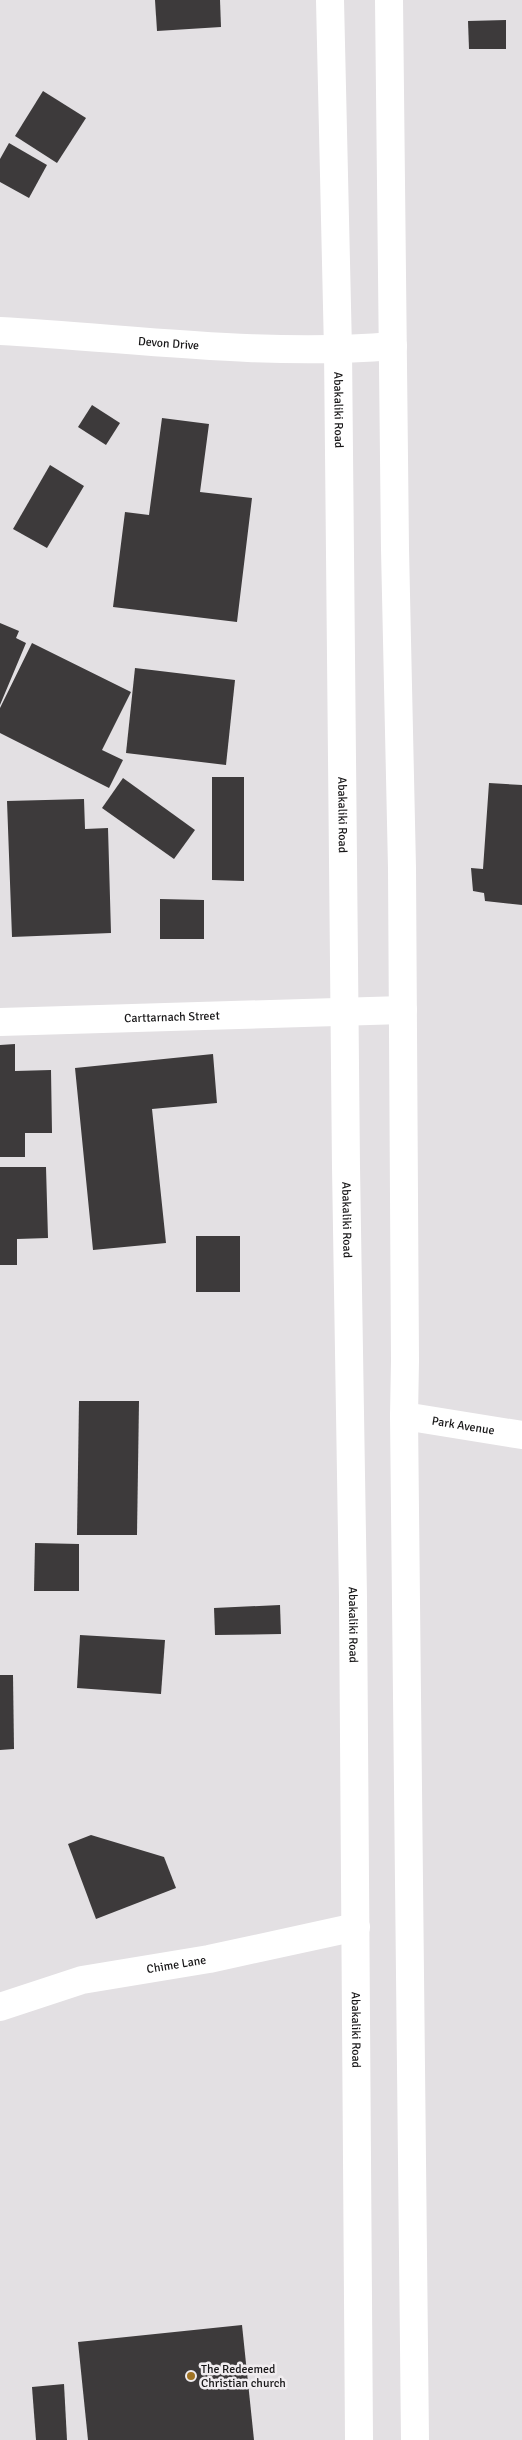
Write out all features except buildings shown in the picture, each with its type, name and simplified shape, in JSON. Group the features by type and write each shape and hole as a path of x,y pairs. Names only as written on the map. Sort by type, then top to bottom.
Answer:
{"main road":[{"name":"Abakaliki Road","path":"330,0 338,350 344,1014 356,1927 358,2440"},
{"path":"388,0 403,1010 404,1416 415,2440"},
{"name":"Devon Drive","path":"0,331 193,344 338,350 393,346"},
{"name":"Carttarnach Street","path":"0,1022 344,1014 403,1010"},
{"name":"Park Avenue","path":"404,1416 522,1435"},
{"name":"Chime Lane","path":"0,2007 82,1980 209,1959 356,1927"}],"place":[{"name":"The Redeemed Christian church","path":"191,2376"}]}
